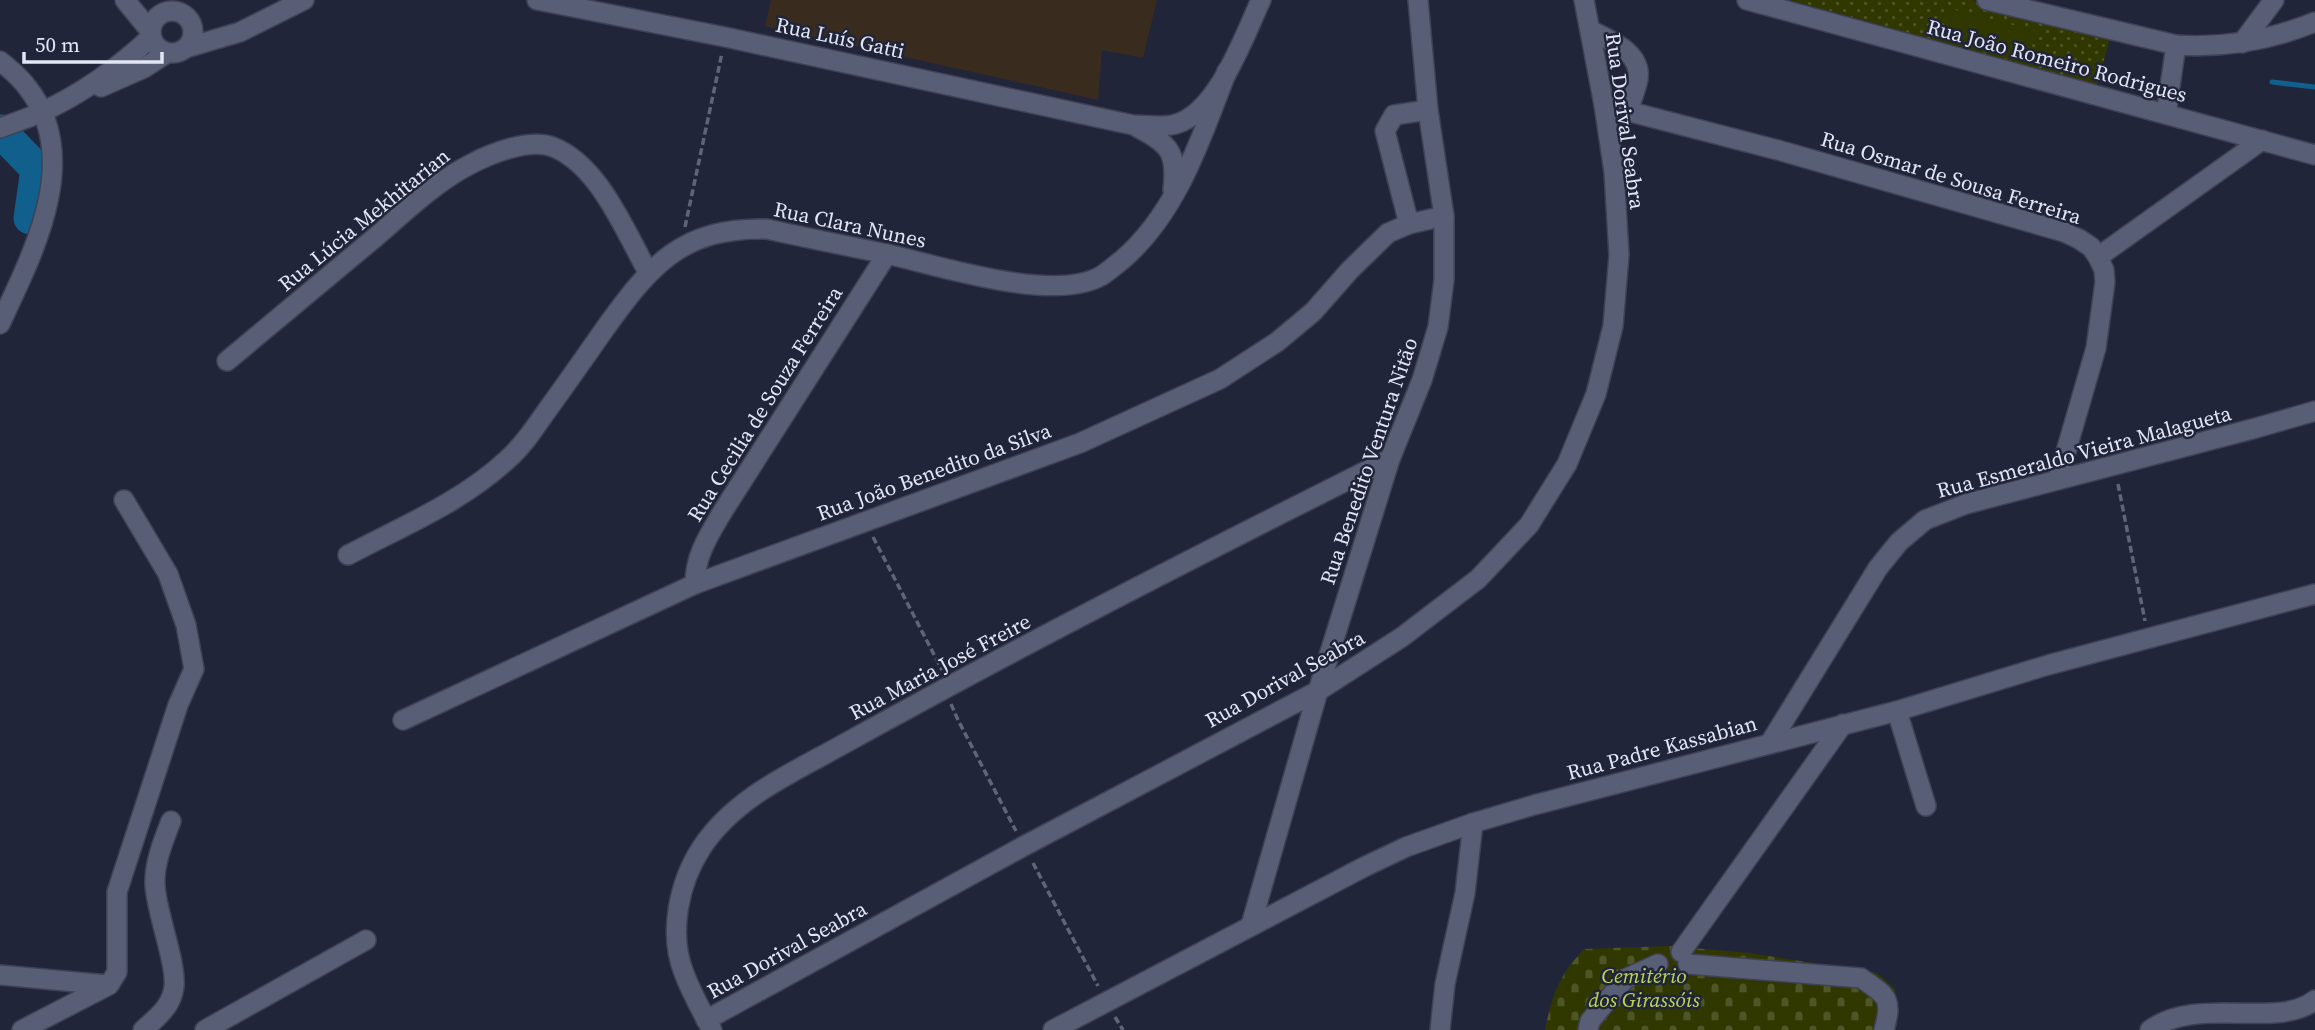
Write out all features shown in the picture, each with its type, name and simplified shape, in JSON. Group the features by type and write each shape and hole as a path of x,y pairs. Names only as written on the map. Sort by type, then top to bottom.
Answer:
{"street":[{"path":"125,0 151,35 155,46 176,50 240,32 304,0"},
{"name":"Rua Luís Gatti","path":"537,0 725,37 1133,125 1163,126 1177,124 1199,111 1227,71 1261,0"},
{"name":"Rua Benedito Ventura Nitão","path":"1251,925 1318,691 1390,459 1422,380 1438,327 1444,280 1444,216 1428,110 1418,0"},
{"name":"Rua Dorival Seabra","path":"709,1025 1024,846 1318,691 1402,638 1478,579 1529,525 1567,464 1595,394 1613,326 1619,255 1614,172 1584,0"},
{"name":"Rua João Romeiro Rodrigues","path":"1747,0 2315,155"},
{"path":"1987,0 2176,45 2201,47 2242,43 2315,22"},
{"path":"2242,43 2274,0"},
{"path":"0,128 67,98 124,62 151,35 155,19 166,6 186,17 191,23 192,36 176,50 118,81 67,98"},
{"path":"1590,30 1621,46 1634,59 1639,76 1628,111"},
{"path":"2166,114 2176,45"},
{"path":"0,61 29,89 34,115 49,132 52,155 51,185 44,221 31,258 0,324"},
{"name":"Rua Clara Nunes","path":"348,555 452,502 509,458 533,431 648,272 681,248 702,237 729,231 767,229 1005,281 1064,286 1085,284 1103,275 1136,247 1172,201 1227,71"},
{"name":"Rua Osmar de Sousa Ferreira","path":"1604,105 1777,150 2064,232 2091,247 2098,257"},
{"path":"1409,224 1385,131 1394,115 1428,110"},
{"name":"Rua Luís Gatti","path":"1133,125 1160,139 1171,152 1175,175 1172,201"},
{"path":"2058,479 2096,348 2105,282 2104,270 2098,257 2262,141"},
{"name":"Rua Lúcia Mekhitarian","path":"227,361 432,190 469,164 503,150 531,145 551,146 573,159 591,176 615,212 648,272"},
{"name":"Rua João Benedito da Silva","path":"403,720 695,584 1080,443 1220,379 1277,342 1313,312 1388,233 1409,224 1444,216"},
{"name":"Rua Cecilia de Souza Ferreira","path":"695,584 695,566 704,543 723,510 887,254"},
{"name":"Rua Esmeraldo Vieira Malagueta","path":"1770,743 1878,568 1899,542 1925,520 1966,504 2315,411"},
{"name":"Rua Maria José Freire","path":"709,1025 683,972 677,947 677,914 685,881 701,849 720,823 748,799 947,688 1390,459"},
{"path":"22,1030 109,985 117,972 117,892 178,705 194,669 186,625 168,574 124,500"},
{"name":"Rua Padre Kassabian","path":"1053,1030 1406,847 1473,823 1897,711 2048,665 2315,594"},
{"path":"1897,711 1926,806"},
{"path":"1843,724 1685,958 1861,978 1884,994 1890,1010 1884,1030"},
{"path":"143,1030 164,1010 174,991 173,967 162,928 155,884 159,855 171,821"},
{"path":"1440,1030 1445,984 1465,892 1473,823"},
{"path":"205,1030 366,940"},
{"path":"1588,1030 1590,1021 1625,979 1658,964"},
{"path":"0,975 109,985"},
{"path":"2150,1030 2188,1016 2275,1019 2295,1016 2315,1000"}],"path":[{"path":"681,248 725,37"},
{"path":"2114,465 2148,638"},
{"path":"864,521 934,652 958,720 1123,1030"}],"shaded area":[{"path":"771,0 1157,0 1143,58 1102,50 1098,100 765,26"}],"green space":[{"path":"1790,0 1972,0 2110,38 2097,85"},
{"path":"1948,8 2036,31 2027,64 1940,40"},
{"path":"2071,62 2100,72 2094,87 2065,77"},
{"name":"Cemitério dos Girassóis","path":"1670,946 1749,953 1877,973 1895,989 1895,1030 1545,1030 1558,986 1568,968 1584,949"}],"waterway":[{"path":"2272,82 2315,87"},
{"path":"0,131 37,169 30,218"}]}
